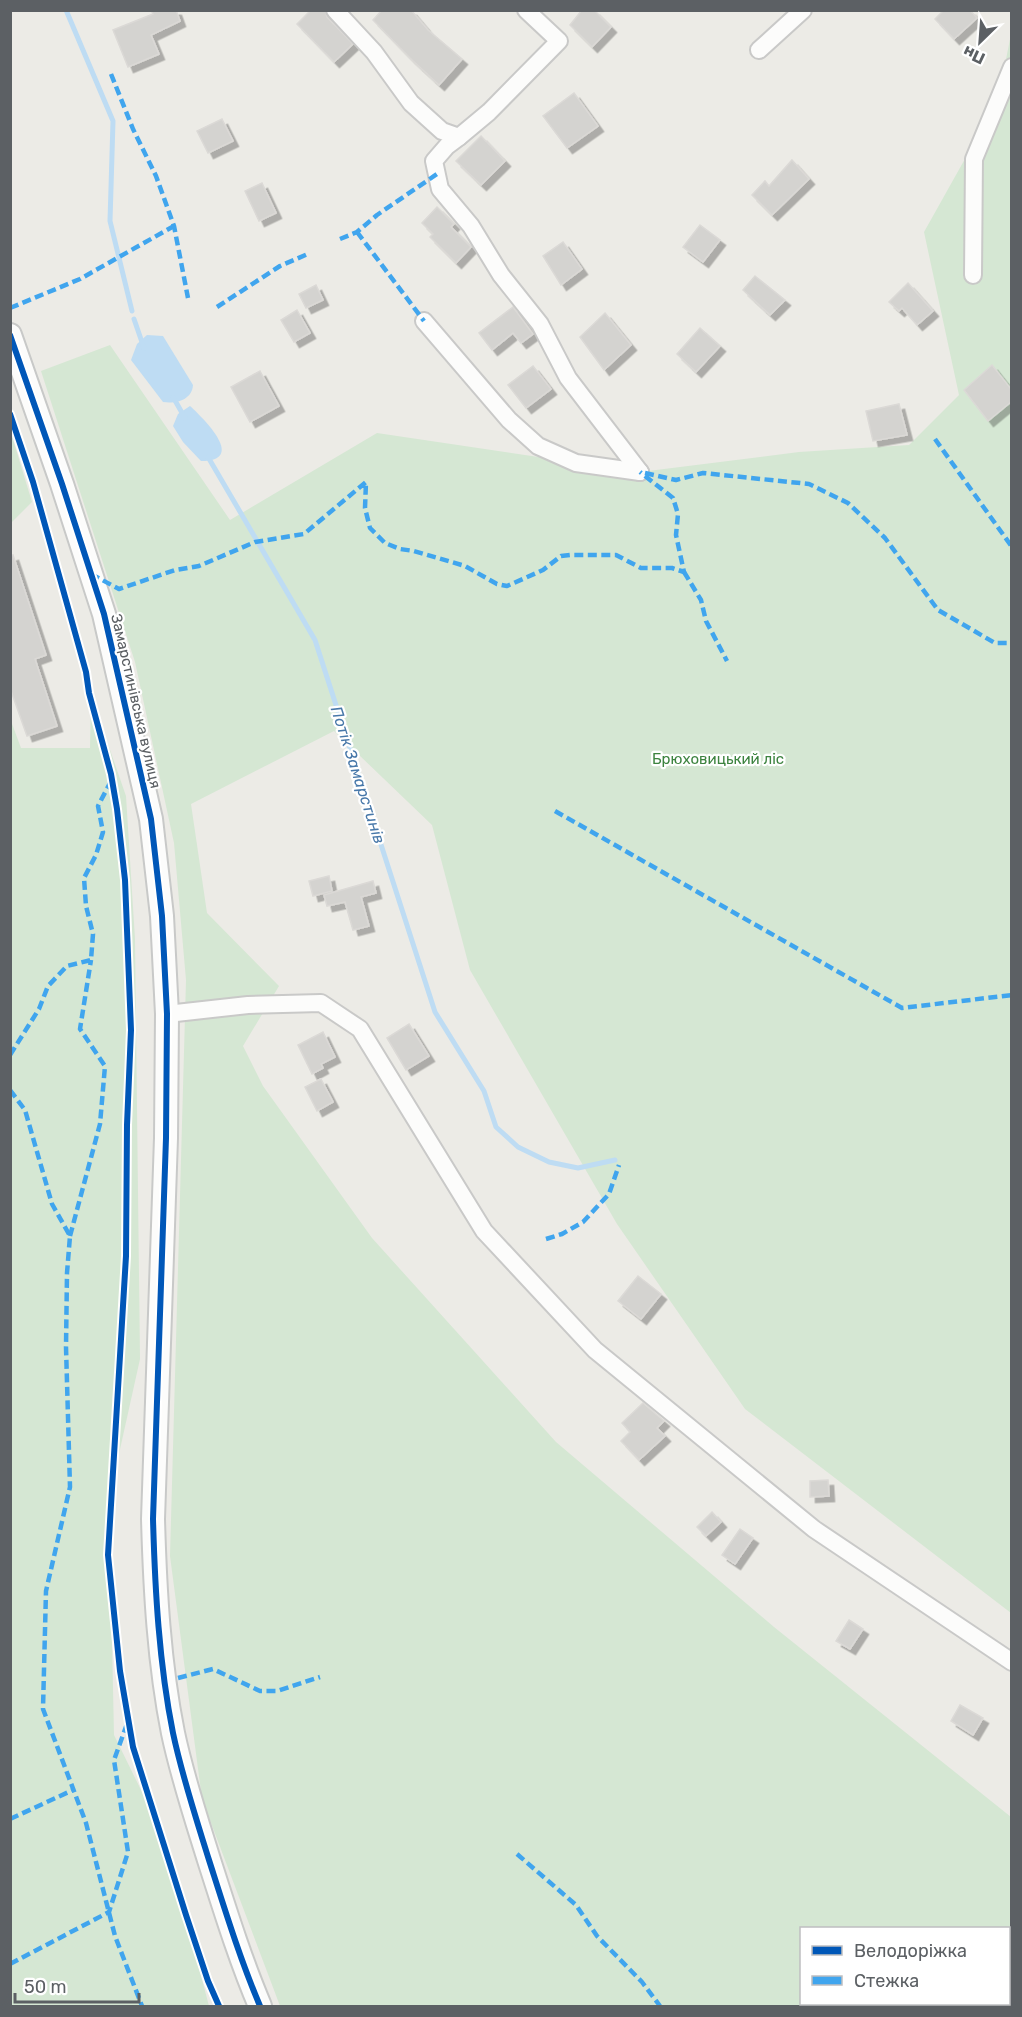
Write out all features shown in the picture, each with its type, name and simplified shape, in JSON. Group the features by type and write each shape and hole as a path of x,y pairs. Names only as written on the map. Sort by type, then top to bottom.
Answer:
{"main road":[{"name":"Замарстинівська вулиця","path":"11,336 62,484 107,626 151,819 162,916 167,1014 166,1138 153,1519 156,1582 166,1683 180,1762 241,1961 260,2007"}],"street":[{"path":"335,10 374,52 411,103 442,132 459,137"},
{"path":"424,321 509,420 538,446 576,463 640,472 567,378 540,324 501,275 471,226 440,189 434,161 447,146 489,112 559,41 526,10"},
{"path":"759,50 803,10"},
{"path":"973,275 974,159 1011,67"},
{"path":"167,1014 248,1005 321,1003 360,1029 484,1231 595,1350 814,1529 1011,1662"}],"green space":[{"name":"Брюховицький ліс","path":"1011,34 1011,1613 745,1409 617,1224 470,970 432,825 334,731 191,804 207,913 279,986 243,1046 263,1086 372,1238 556,1442 774,1627 1011,1817 1011,2006 280,2006 202,1799 170,1556 186,980 174,843 135,662 41,371 110,345 230,520 377,433 640,472 799,452 909,445 959,395 924,232 998,100"},
{"path":"11,433 32,502 10,523"},
{"path":"91,695 126,796 135,939 140,1359 109,1499 114,1735 165,1839 209,2006 11,2006 11,721 21,748 90,748"}],"water":[{"path":"147,335 163,336 193,385 190,394 182,400 163,402 131,360 137,344"},
{"path":"190,406 218,438 221,454 214,459 201,461 183,442 173,426 178,414"}],"building":[{"path":"151,10 176,10 180,21 151,35 159,54 128,67 113,30 153,14"},
{"path":"311,10 325,10 327,17 353,44 334,62 297,24"},
{"path":"382,10 411,10 428,30 462,59 439,85 373,20"},
{"path":"582,10 594,10 611,27 592,47 570,25"},
{"path":"944,10 970,10 977,18 954,39 935,19"},
{"path":"574,93 598,126 567,148 543,116"},
{"path":"222,119 233,141 208,153 197,131"},
{"path":"481,136 505,161 481,185 456,161"},
{"path":"792,160 809,179 772,215 752,195 765,181 769,186"},
{"path":"262,183 276,213 259,221 245,191"},
{"path":"437,207 454,224 451,227 471,247 456,263 430,237 433,234 422,223"},
{"path":"700,225 720,240 703,262 683,247"},
{"path":"563,242 582,269 561,285 543,256"},
{"path":"755,276 785,300 770,315 743,290"},
{"path":"908,283 933,311 917,325 902,308 899,311 889,302"},
{"path":"316,285 323,300 306,308 299,294"},
{"path":"513,307 533,334 521,343 513,333 492,350 479,333"},
{"path":"297,310 310,333 294,342 281,320"},
{"path":"605,313 631,345 604,370 580,337"},
{"path":"700,328 720,346 696,372 677,354"},
{"path":"992,365 1011,389 1011,402 988,421 964,390"},
{"path":"533,366 551,389 526,408 508,385"},
{"path":"260,371 279,406 250,422 231,387"},
{"path":"899,404 907,435 873,441 866,411"},
{"path":"13,555 46,655 35,659 57,726 27,736 10,688 10,556"},
{"path":"329,876 332,891 313,896 309,881"},
{"path":"373,881 376,893 361,897 369,926 353,930 345,902 327,906 324,895"},
{"path":"409,1024 429,1056 406,1070 387,1038"},
{"path":"323,1032 335,1057 321,1064 323,1068 312,1074 298,1045"},
{"path":"321,1079 333,1102 317,1111 305,1087"},
{"path":"638,1276 661,1294 641,1319 618,1301"},
{"path":"643,1403 664,1421 657,1428 665,1436 639,1460 621,1441 630,1432 622,1423"},
{"path":"828,1480 829,1496 810,1497 810,1481"},
{"path":"712,1512 721,1522 706,1536 697,1527"},
{"path":"740,1529 753,1538 735,1564 722,1555"},
{"path":"849,1620 863,1629 850,1649 836,1641"},
{"path":"960,1705 983,1718 973,1735 951,1721"}],"waterway":[{"name":"Потік Замарстинів","path":"66,10 113,121 110,221 132,311"},
{"name":"Потік Замарстинів","path":"134,319 144,348"},
{"name":"Потік Замарстинів","path":"173,397 185,418"},
{"name":"Потік Замарстинів","path":"208,457 315,640 435,1012 484,1091 496,1127 518,1147 549,1162 578,1168 615,1160"}],"marked path":[{"path":"111,74 133,129 156,176 174,226 188,298"},
{"path":"340,239 357,232 377,215 437,174"},
{"path":"10,308 80,279 174,226"},
{"path":"357,232 424,321"},
{"path":"217,307 280,266 310,253"},
{"path":"935,439 1012,547"},
{"path":"91,574 119,589 175,570 199,566 255,542 304,534 366,482 365,508 370,528 385,543 465,566 497,584 507,586 543,570 561,556 570,555 616,555 641,568 672,568 684,572 676,535 678,514 673,498 640,472"},
{"path":"645,473 676,480 703,473 809,484 848,503 885,538 938,610 995,643 1012,643"},
{"path":"684,572 701,600 706,621 727,661"},
{"path":"10,1055 39,1009 48,986 67,966 91,960 93,934 86,906 84,878 96,855 103,832 98,806 110,783"},
{"path":"555,811 902,1008 1012,995"},
{"path":"70,1236 100,1124 105,1066 80,1029 91,960"},
{"path":"10,1090 25,1110 52,1204 70,1236 66,1347 70,1487 46,1591 43,1709 86,1823 115,1936 142,2006"},
{"path":"546,1239 562,1234 583,1222 609,1194 619,1165"},
{"path":"178,1678 213,1669 260,1691 277,1691 320,1677"},
{"path":"10,1964 109,1912 128,1852 114,1760 127,1724"},
{"path":"10,1819 73,1790"},
{"path":"517,1854 576,1905 597,1936 642,1982 660,2006"}],"cycle path":[{"path":"10,335 104,614 151,819 162,916 167,1014 166,1138 153,1519 158,1626 168,1707 181,1765 227,1916 260,2006"},
{"path":"10,414 33,482 86,672 89,693 111,774 117,809 125,880 131,1030 127,1125 126,1256 108,1555 120,1671 133,1747 186,1915 208,1981 219,2006"}]}
